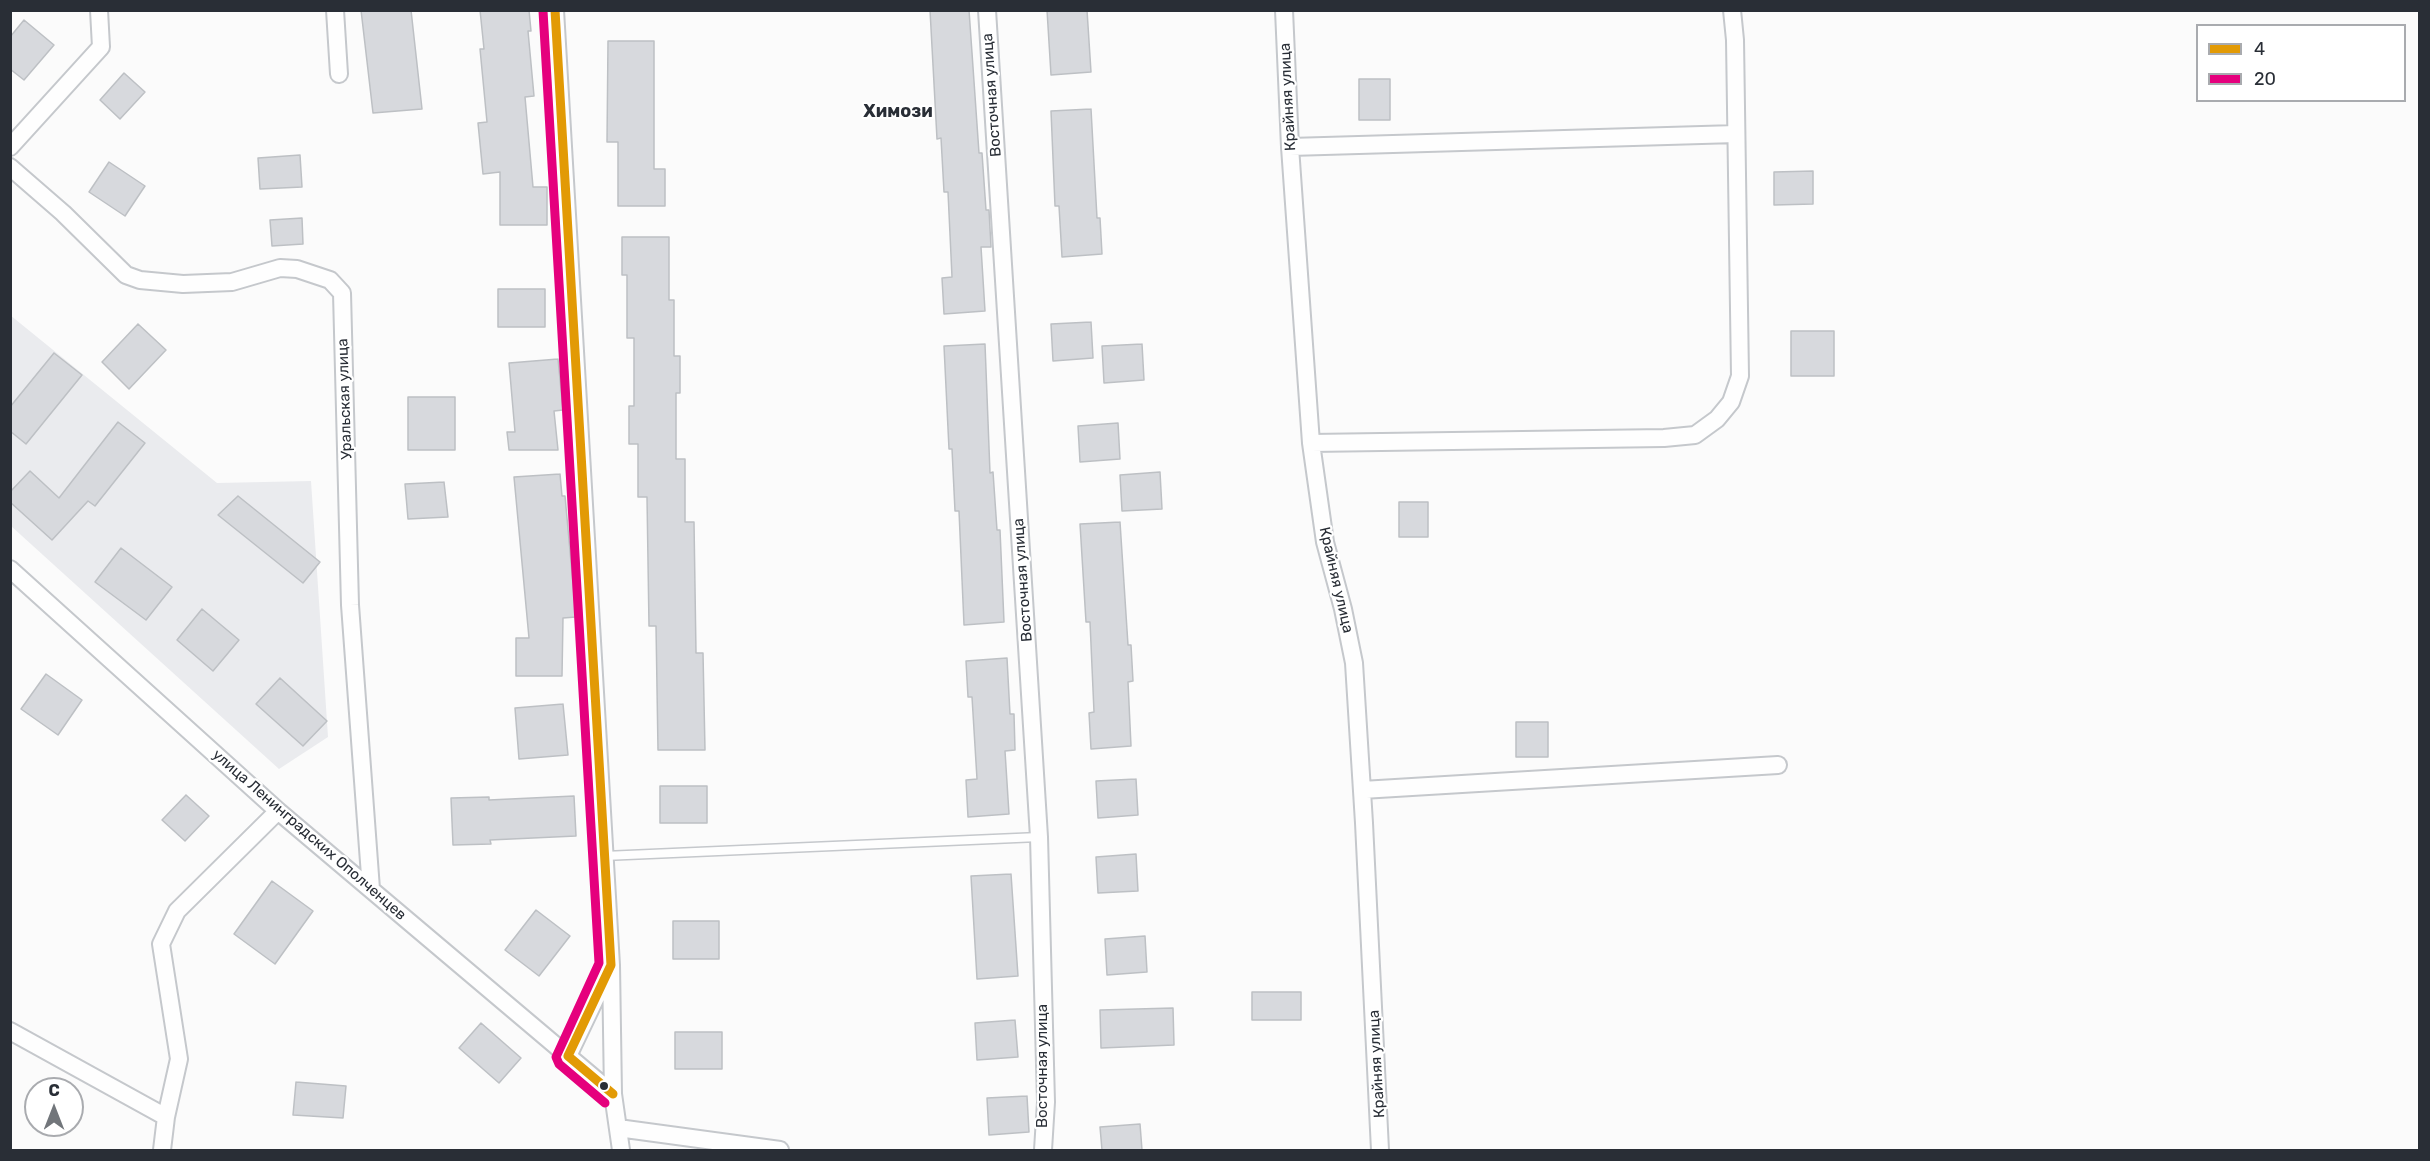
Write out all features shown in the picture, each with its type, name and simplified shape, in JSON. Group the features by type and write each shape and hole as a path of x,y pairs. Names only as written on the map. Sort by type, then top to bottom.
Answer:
{"street":[{"path":"10,147 101,47 99,10"},
{"path":"335,10 339,74"},
{"path":"555,10 611,965 613,1094 621,1150"},
{"name":"Восточная улица","path":"987,10 1039,837 1046,1102 1042,1150"},
{"name":"Крайняя улица","path":"1284,10 1290,147 1311,443 1325,542 1343,609 1354,663 1380,1150"},
{"path":"1311,443 1664,438 1695,435 1717,419 1731,402 1740,376 1737,134 1732,10"},
{"path":"1290,147 1737,134"},
{"name":"Уральская улица","path":"10,167 126,274 157,283 183,284 232,282 280,268 297,269 330,280 342,293 350,605 370,889"},
{"name":"улица Ленинградских Ополченцев","path":"10,569 278,811 613,1094"},
{"path":"1362,790 1778,765"},
{"path":"162,1150 166,1117 179,1059 161,944 177,911 278,811"},
{"path":"568,1056 611,965"},
{"path":"10,1031 166,1117"},
{"path":"618,1128 780,1150"}],"lane":[{"path":"603,856 1039,837"}],"shaded area":[{"path":"10,315 217,483 311,481 328,737 279,769 11,526"}],"building":[{"path":"361,10 411,10 422,109 373,113"},
{"path":"480,10 529,10 531,31 528,31 534,96 525,97 533,187 547,187 547,225 500,225 500,172 483,174 478,123 487,122 480,49 484,49"},
{"path":"930,10 969,10 979,153 982,153 991,247 981,247 985,311 944,314 942,278 952,277 948,192 944,192 941,138 937,139"},
{"path":"1047,10 1087,10 1091,72 1051,75"},
{"path":"24,20 54,45 24,80 10,69 10,37"},
{"path":"608,41 654,41 654,169 665,169 665,206 618,206 618,142 607,142"},
{"path":"124,73 145,92 120,119 100,100"},
{"path":"1359,79 1390,79 1390,120 1359,120"},
{"path":"1091,109 1097,218 1100,218 1102,254 1062,257 1059,206 1055,206 1051,111"},
{"path":"300,155 302,187 260,189 258,158"},
{"path":"109,162 145,186 125,216 89,192"},
{"path":"1813,171 1813,204 1774,205 1774,172"},
{"path":"302,218 303,244 272,246 270,220"},
{"path":"622,237 669,237 669,300 674,300 674,356 680,356 680,393 676,393 676,459 685,459 685,522 694,522 696,653 703,653 705,750 658,750 656,626 649,626 647,497 638,497 638,444 629,444 629,406 634,406 634,338 627,338 627,275 622,275"},
{"path":"498,289 545,289 545,327 498,327"},
{"path":"1091,322 1093,358 1053,361 1051,324"},
{"path":"138,324 166,350 129,389 102,362"},
{"path":"1791,331 1834,331 1834,376 1791,376"},
{"path":"985,344 990,473 993,472 997,530 1000,530 1004,622 964,625 959,511 955,511 952,449 949,449 944,346"},
{"path":"1142,344 1144,380 1104,383 1102,346"},
{"path":"54,353 82,375 26,444 10,431 10,407"},
{"path":"558,359 563,410 554,411 558,450 509,450 507,432 515,432 509,363"},
{"path":"408,397 455,397 455,450 408,450"},
{"path":"118,422 145,443 95,506 88,501 52,540 10,502 10,492 30,471 59,498"},
{"path":"1118,423 1120,459 1080,462 1078,426"},
{"path":"1160,472 1162,509 1122,511 1120,475"},
{"path":"560,474 562,496 565,496 576,617 563,618 562,676 516,676 516,638 529,638 514,477"},
{"path":"444,482 448,517 408,519 405,484"},
{"path":"238,496 320,562 303,583 218,515"},
{"path":"1399,502 1428,502 1428,537 1399,537"},
{"path":"1120,522 1128,645 1131,645 1133,681 1128,682 1131,746 1091,749 1089,713 1094,712 1090,622 1086,622 1080,524"},
{"path":"121,548 172,587 146,620 95,582"},
{"path":"202,609 239,640 213,671 177,640"},
{"path":"1007,658 1010,714 1014,714 1015,750 1005,751 1009,814 968,817 966,780 977,779 972,697 968,697 966,661"},
{"path":"46,674 82,700 58,735 21,709"},
{"path":"280,678 327,721 303,746 256,704"},
{"path":"563,704 568,755 519,759 515,708"},
{"path":"1516,722 1548,722 1548,757 1516,757"},
{"path":"1136,779 1138,815 1098,818 1096,781"},
{"path":"660,786 707,786 707,823 660,823"},
{"path":"186,795 209,816 185,841 162,820"},
{"path":"574,796 576,836 490,840 491,844 453,845 451,798 489,797 489,800"},
{"path":"1136,854 1138,891 1098,893 1096,857"},
{"path":"1011,874 1018,976 977,979 971,876"},
{"path":"272,881 313,911 275,964 234,934"},
{"path":"536,910 570,936 539,976 505,950"},
{"path":"673,921 719,921 719,959 673,959"},
{"path":"1145,936 1147,972 1107,975 1105,939"},
{"path":"1252,992 1301,992 1301,1020 1252,1020"},
{"path":"1173,1008 1174,1045 1101,1048 1100,1010"},
{"path":"1015,1020 1018,1057 977,1060 975,1023"},
{"path":"481,1023 521,1058 499,1083 459,1048"},
{"path":"675,1032 722,1032 722,1069 675,1069"},
{"path":"296,1082 346,1086 343,1118 293,1115"},
{"path":"1027,1096 1029,1132 989,1135 987,1098"},
{"path":"1140,1124 1142,1150 1102,1150 1100,1127"}],"transit line":[{"name":"4","path":"555,10 611,965 568,1056 613,1094"},
{"name":"20","path":"543,11 599,963 556,1057 559,1064 605,1103"}],"district":[{"name":"Химози","path":"898,112"}]}
